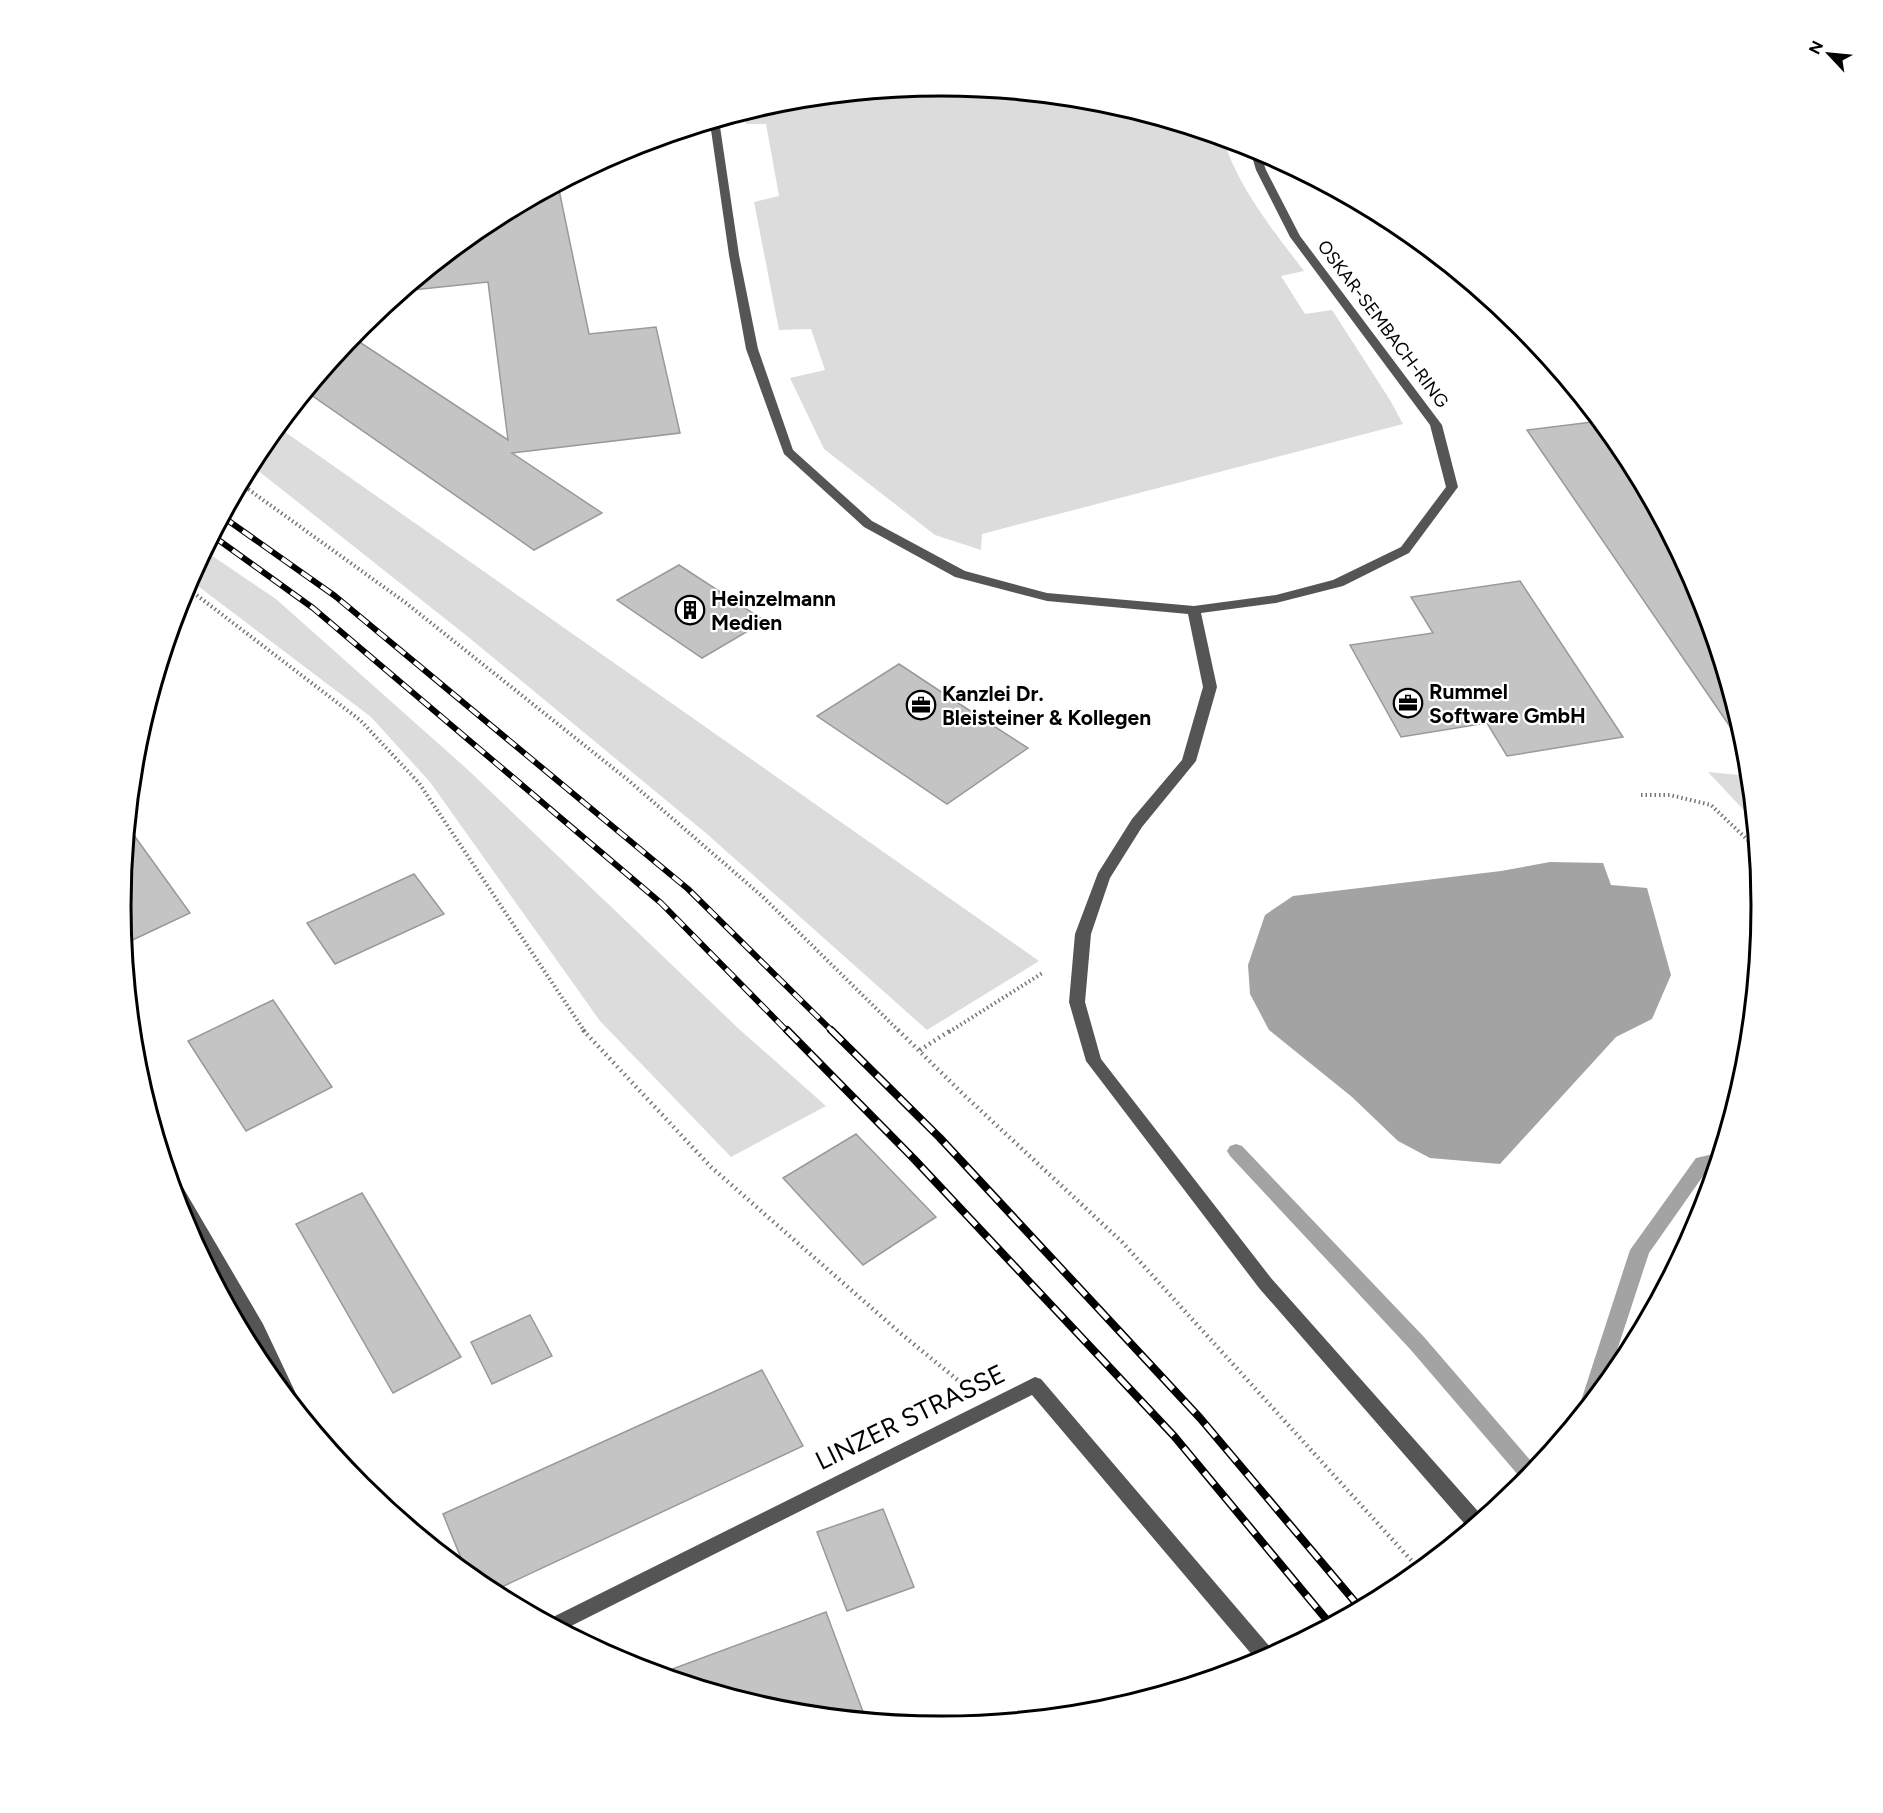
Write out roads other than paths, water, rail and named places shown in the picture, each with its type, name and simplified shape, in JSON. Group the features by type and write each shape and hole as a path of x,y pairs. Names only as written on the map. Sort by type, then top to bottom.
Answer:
{"street":[{"name":"OSKAR-SEMBACH-RING","path":"716,129 734,255 752,349 788,451 868,524 960,574 1047,597 1194,610 1275,599 1338,583 1405,550 1452,487 1436,425 1295,237 1258,161"},
{"path":"1194,610 1210,687 1189,761 1137,823 1103,877 1080,949 1077,1002 1094,1060 1265,1283 1473,1519"},
{"path":"199,1230 257,1329 274,1366"},
{"name":"LINZER STRASSE","path":"561,1621 1035,1385 1261,1651"}],"waterway":[{"path":"1236,1151 1417,1343 1525,1469"},
{"path":"1597,1383 1640,1250 1702,1163 1711,1161"}],"railway":[{"path":"229,521 335,596 688,889 833,1032"},
{"path":"219,540 313,608 661,903 788,1032"},
{"path":"787,1030 914,1159 1174,1436 1326,1619"},
{"path":"831,1030 940,1138 1200,1418 1356,1603"}],"place":[{"name":"Heinzelmann Medien","path":"690,610"},
{"name":"Rummel Software GmbH","path":"1408,703"},
{"name":"Kanzlei Dr. Bleisteiner & Kollegen","path":"921,705"}]}
